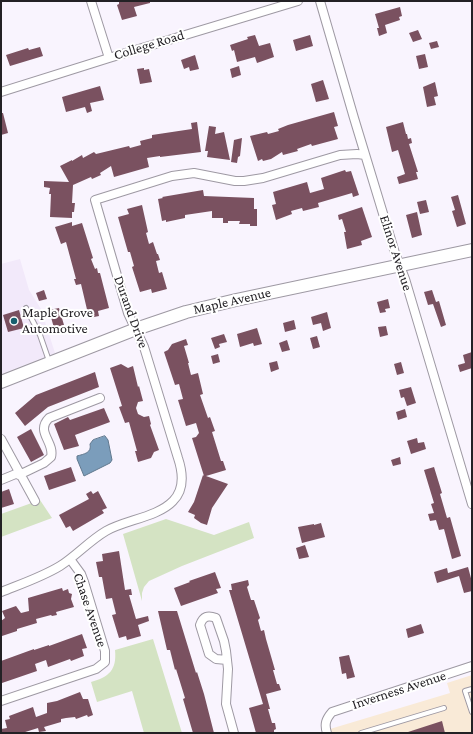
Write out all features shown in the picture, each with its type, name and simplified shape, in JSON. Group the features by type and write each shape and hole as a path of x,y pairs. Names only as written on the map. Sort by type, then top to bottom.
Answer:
{"main road":[{"name":"Maple Avenue","path":"1,382 171,316 206,306 472,250"}],"street":[{"path":"91,1 109,58"},
{"name":"College Road","path":"1,92 298,1"},
{"name":"Elinor Avenue","path":"320,1 365,155 405,279 472,504"},
{"name":"Durand Drive","path":"1,592 48,573 70,559 91,541 107,531 163,509 176,498 181,487 182,475 178,458 144,348 128,313 95,200 172,176 202,174 235,181 252,180 340,155 365,155"},
{"path":"1,480 44,464 51,457 52,452 44,429 46,421 49,418 100,398"},
{"path":"1,439 34,501"},
{"name":"Chase Avenue","path":"1,701 96,669 105,662 105,651 84,582 70,559"},
{"path":"227,660 216,659 209,654 200,624 206,617 210,616 216,618 224,641 227,660 226,704 234,733"},
{"name":"Inverness Avenue","path":"327,733 325,724 332,712 472,666"}],"lane":[{"path":"26,308 40,335 50,363"},
{"path":"472,689 465,691 472,712"},
{"path":"361,733 444,708"}],"shaded area":[{"path":"20,259 29,290 41,309 55,353 1,374 1,264"},
{"path":"472,675 472,733 331,733 330,729 450,693 447,683"}],"green space":[{"path":"40,500 52,518 1,537 1,514"},
{"path":"166,519 214,535 249,522 254,538 182,566 149,581 144,587 142,601 123,534"},
{"path":"153,639 182,733 144,733 132,691 97,702 91,682 103,678 113,668 115,663 115,650"}],"water":[{"path":"105,436 108,440 112,460 110,463 84,476 77,456 85,454 89,451 90,444 93,440"}],"building":[{"path":"119,1 150,1 150,3 134,7 137,16 122,20 117,5 119,4"},
{"path":"400,7 402,16 399,17 400,20 385,25 387,33 379,36 377,28 379,28 375,14"},
{"path":"418,30 422,39 413,42 409,33"},
{"path":"255,35 259,46 270,43 274,57 257,63 255,57 237,62 234,50 232,51 230,45"},
{"path":"310,35 313,46 296,51 293,40"},
{"path":"437,41 439,47 431,49 429,43"},
{"path":"40,47 43,56 10,66 6,55 28,48 29,50"},
{"path":"425,54 428,67 419,69 416,56"},
{"path":"195,55 199,69 190,71 189,67 184,69 181,60"},
{"path":"239,66 241,75 232,78 230,69"},
{"path":"144,68 144,70 149,69 152,82 140,84 137,69"},
{"path":"323,80 329,99 316,102 311,84"},
{"path":"435,82 438,96 434,97 436,105 427,107 423,87"},
{"path":"100,86 104,100 90,103 92,111 87,113 85,107 66,112 62,97"},
{"path":"334,112 338,126 334,127 338,139 312,146 311,144 297,149 298,151 283,155 282,152 271,159 263,161 262,159 258,161 250,136 279,131 278,129 288,125"},
{"path":"1,113 3,113 8,133 1,135"},
{"path":"197,122 201,152 147,158 149,167 114,177 111,166 100,173 101,175 92,179 91,177 73,185 72,203 75,203 72,218 50,217 50,188 44,187 44,181 69,182 60,166 82,155 83,158 94,152 96,154 129,146 130,148 141,145 140,141 152,138 152,135 192,129 191,123"},
{"path":"403,122 408,139 411,138 412,143 409,144 418,172 416,172 418,179 399,184 397,177 405,174 398,150 392,152 386,127"},
{"path":"209,126 216,127 215,134 224,132 230,160 207,157 208,151 205,151"},
{"path":"242,138 240,156 238,157 237,163 231,162 234,140"},
{"path":"345,170 346,172 351,171 359,195 353,197 352,193 318,203 319,207 303,211 302,208 291,211 292,214 276,220 272,205 276,204 273,192 307,182 310,193 324,189 321,178"},
{"path":"203,190 204,196 254,198 254,209 257,209 257,226 250,226 250,224 239,224 240,221 228,221 228,223 223,223 223,218 212,218 212,211 185,215 185,218 166,222 166,220 162,221 158,199"},
{"path":"458,195 466,224 457,227 452,211 455,210 451,197"},
{"path":"426,200 429,212 420,214 417,202"},
{"path":"142,205 149,244 153,242 158,254 160,260 156,261 159,273 162,272 167,289 152,293 151,289 140,292 132,267 134,266 130,252 128,252 118,217 129,214 127,209"},
{"path":"362,207 372,237 361,241 362,245 347,249 344,232 346,232 342,219 339,220 338,215"},
{"path":"417,212 422,235 412,238 406,215"},
{"path":"72,222 72,226 82,223 93,258 91,259 95,269 97,268 98,273 100,273 109,308 98,311 99,316 89,318 81,284 76,285 74,279 76,279 66,242 61,244 55,227"},
{"path":"44,290 47,299 39,301 36,293"},
{"path":"432,290 436,302 439,301 446,325 441,327 433,304 428,305 424,292"},
{"path":"388,299 390,308 385,309 386,312 380,313 377,302"},
{"path":"59,308 64,325 54,328 49,310"},
{"name":"Maple Grove Automotive","path":"19,310 24,328 8,332 3,315"},
{"path":"327,312 331,328 323,331 321,323 313,325 311,317"},
{"path":"294,320 296,329 285,332 283,323"},
{"path":"386,326 388,335 380,337 378,327"},
{"path":"257,328 262,344 254,346 253,343 240,347 237,334"},
{"path":"224,334 227,342 219,344 220,347 215,349 211,338"},
{"path":"317,336 320,347 313,349 310,338"},
{"path":"186,339 188,345 184,346 191,375 198,373 203,394 200,395 208,418 210,417 215,431 212,432 221,461 223,461 226,470 206,476 228,484 212,508 207,525 201,523 194,518 195,515 188,512 194,502 203,475 204,476 192,438 196,437 199,433 196,423 186,426 178,400 183,399 179,384 175,385 164,352 168,350 172,344"},
{"path":"287,340 290,350 282,352 279,343"},
{"path":"472,352 472,368 460,372 458,365 465,363 463,355"},
{"path":"218,354 220,362 213,364 211,356"},
{"path":"277,361 279,369 271,372 269,363"},
{"path":"401,362 404,373 397,375 394,364"},
{"path":"121,364 128,368 133,366 143,401 138,402 136,408 138,414 144,417 149,416 150,425 159,450 154,452 151,458 138,462 135,451 137,451 129,422 125,423 119,407 122,406 110,368"},
{"path":"95,372 99,387 48,407 25,426 15,413 36,395"},
{"path":"411,387 416,403 407,406 404,397 401,398 399,390"},
{"path":"104,408 110,422 75,435 79,446 64,450 54,424 68,417 70,420"},
{"path":"405,409 407,417 398,420 396,412"},
{"path":"31,429 44,455 31,462 17,437"},
{"path":"417,438 418,443 424,442 426,449 411,454 407,441"},
{"path":"400,457 401,464 393,466 391,460"},
{"path":"71,467 76,481 49,490 44,476"},
{"path":"434,467 442,493 440,494 447,518 450,517 461,556 452,559 444,529 439,530 436,520 430,521 428,514 434,513 431,504 434,503 424,470"},
{"path":"9,489 14,504 1,508 1,492"},
{"path":"91,491 93,494 98,491 107,508 102,510 104,513 73,531 70,526 66,528 59,515 89,499 86,494"},
{"path":"321,523 325,537 302,543 298,527"},
{"path":"305,545 309,557 299,559 296,548"},
{"path":"119,551 125,590 131,589 132,595 129,595 136,619 148,616 149,621 138,625 141,636 127,640 126,636 119,638 112,615 116,614 112,598 106,599 102,577 99,577 96,562 103,561 102,554"},
{"path":"468,567 472,582 472,591 464,593 459,576 437,583 434,572 447,568 448,573"},
{"path":"215,572 221,588 216,589 218,593 181,606 174,588"},
{"path":"248,580 249,585 247,587 251,600 254,600 260,618 258,620 261,631 264,630 275,670 273,670 277,684 279,684 281,690 266,694 272,723 275,723 276,729 274,730 274,733 256,733 249,708 263,704 229,590 232,590 231,584"},
{"path":"62,588 63,591 68,589 69,593 72,594 71,599 74,607 56,612 57,615 36,619 37,623 17,629 17,631 2,636 1,621 5,618 2,611 16,606 21,613 29,611 28,598"},
{"path":"158,611 177,611 204,694 214,733 193,733 183,699 185,698 176,669 175,670 170,650 167,650"},
{"path":"421,624 424,633 408,638 406,629"},
{"path":"82,634 87,648 82,649 84,656 71,661 70,659 48,667 46,660 35,664 37,671 2,683 1,661"},
{"path":"349,655 355,677 347,679 346,673 342,674 339,657"},
{"path":"80,692 83,699 88,699 93,715 88,717 87,715 76,719 75,717 61,719 61,722 44,727 46,731 39,732 38,728 22,733 1,733 1,729 7,728 5,720 10,719 9,716 33,707 36,717 47,713 47,703 57,701"},
{"path":"442,721 445,733 408,732"}],"place":[{"name":"Maple Grove Automotive","path":"14,321"}]}
